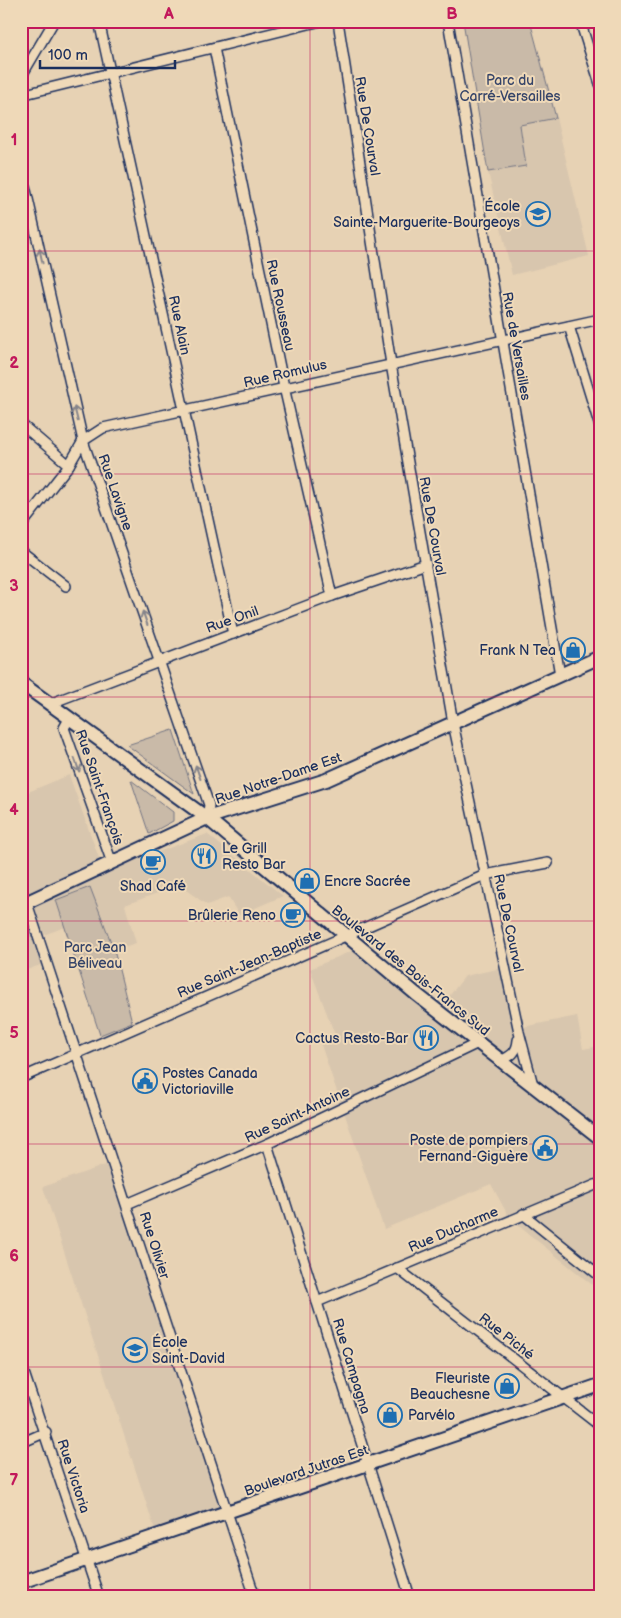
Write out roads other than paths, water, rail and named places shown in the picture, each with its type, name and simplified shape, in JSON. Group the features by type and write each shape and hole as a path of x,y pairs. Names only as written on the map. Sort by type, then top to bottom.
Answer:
{"street":[{"path":"21,77 54,21"},
{"name":"Rue Alain","path":"100,21 232,634"},
{"path":"21,95 321,21"},
{"name":"Rue De Courval","path":"338,21 392,364 453,723 519,1032 534,1088"},
{"name":"Rue de Versailles","path":"448,21 560,675"},
{"path":"580,21 600,84"},
{"name":"Rue Rousseau","path":"214,48 284,387 332,596"},
{"name":"Rue Lavigne","path":"21,168 83,441 209,805 207,818"},
{"name":"Rue Romulus","path":"21,526 69,465 83,441 103,428 600,319"},
{"path":"569,326 600,427"},
{"path":"21,424 69,465"},
{"path":"21,551 66,586"},
{"name":"Rue Onil","path":"49,704 332,596 426,564"},
{"name":"Rue Notre-Dame Est","path":"24,904 207,818 326,780 560,675 599,660"},
{"name":"Boulevard des Bois-Francs Sud","path":"21,682 68,719 207,818 346,937 476,1044 598,1135"},
{"name":"Rue Saint-François","path":"68,719 64,728 112,863"},
{"name":"Rue Saint-Jean-Baptiste","path":"21,1078 485,875 548,863"},
{"name":"Rue Olivier","path":"24,904 78,1054 255,1597"},
{"name":"Rue De Courval","path":"500,1061 513,1055 517,1048 519,1032"},
{"name":"Rue Saint-Antoine","path":"127,1204 267,1144 476,1044"},
{"name":"Rue Campagna","path":"267,1144 410,1597"},
{"name":"Rue Ducharme","path":"317,1302 600,1183"},
{"path":"523,1214 600,1276"},
{"name":"Rue Piché","path":"398,1268 600,1426"},
{"name":"Rue Victoria","path":"21,1364 46,1432 99,1597"},
{"name":"Boulevard Jutras Est","path":"21,1582 600,1386"},
{"path":"21,1443 46,1432"}],"place":[{"name":"École Sainte-Marguerite-Bourgeoys","path":"538,214"},
{"name":"Frank N Tea","path":"573,650"},
{"name":"Le Grill Resto Bar","path":"204,856"},
{"name":"Shad Café","path":"153,862"},
{"name":"Encre Sacrée","path":"307,881"},
{"name":"Brûlerie Reno","path":"293,915"},
{"name":"Cactus Resto-Bar","path":"426,1038"},
{"name":"Postes Canada Victoriaville","path":"145,1081"},
{"name":"Poste de pompiers Fernand-Giguère","path":"545,1148"},
{"name":"École Saint-David","path":"135,1350"},
{"name":"Fleuriste Beauchesne","path":"507,1386"},
{"name":"Parvélo","path":"390,1415"}],"park label":[{"name":"Parc du Carré-Versailles","path":"510,88"},
{"name":"Parc Jean Béliveau","path":"95,956"}]}
